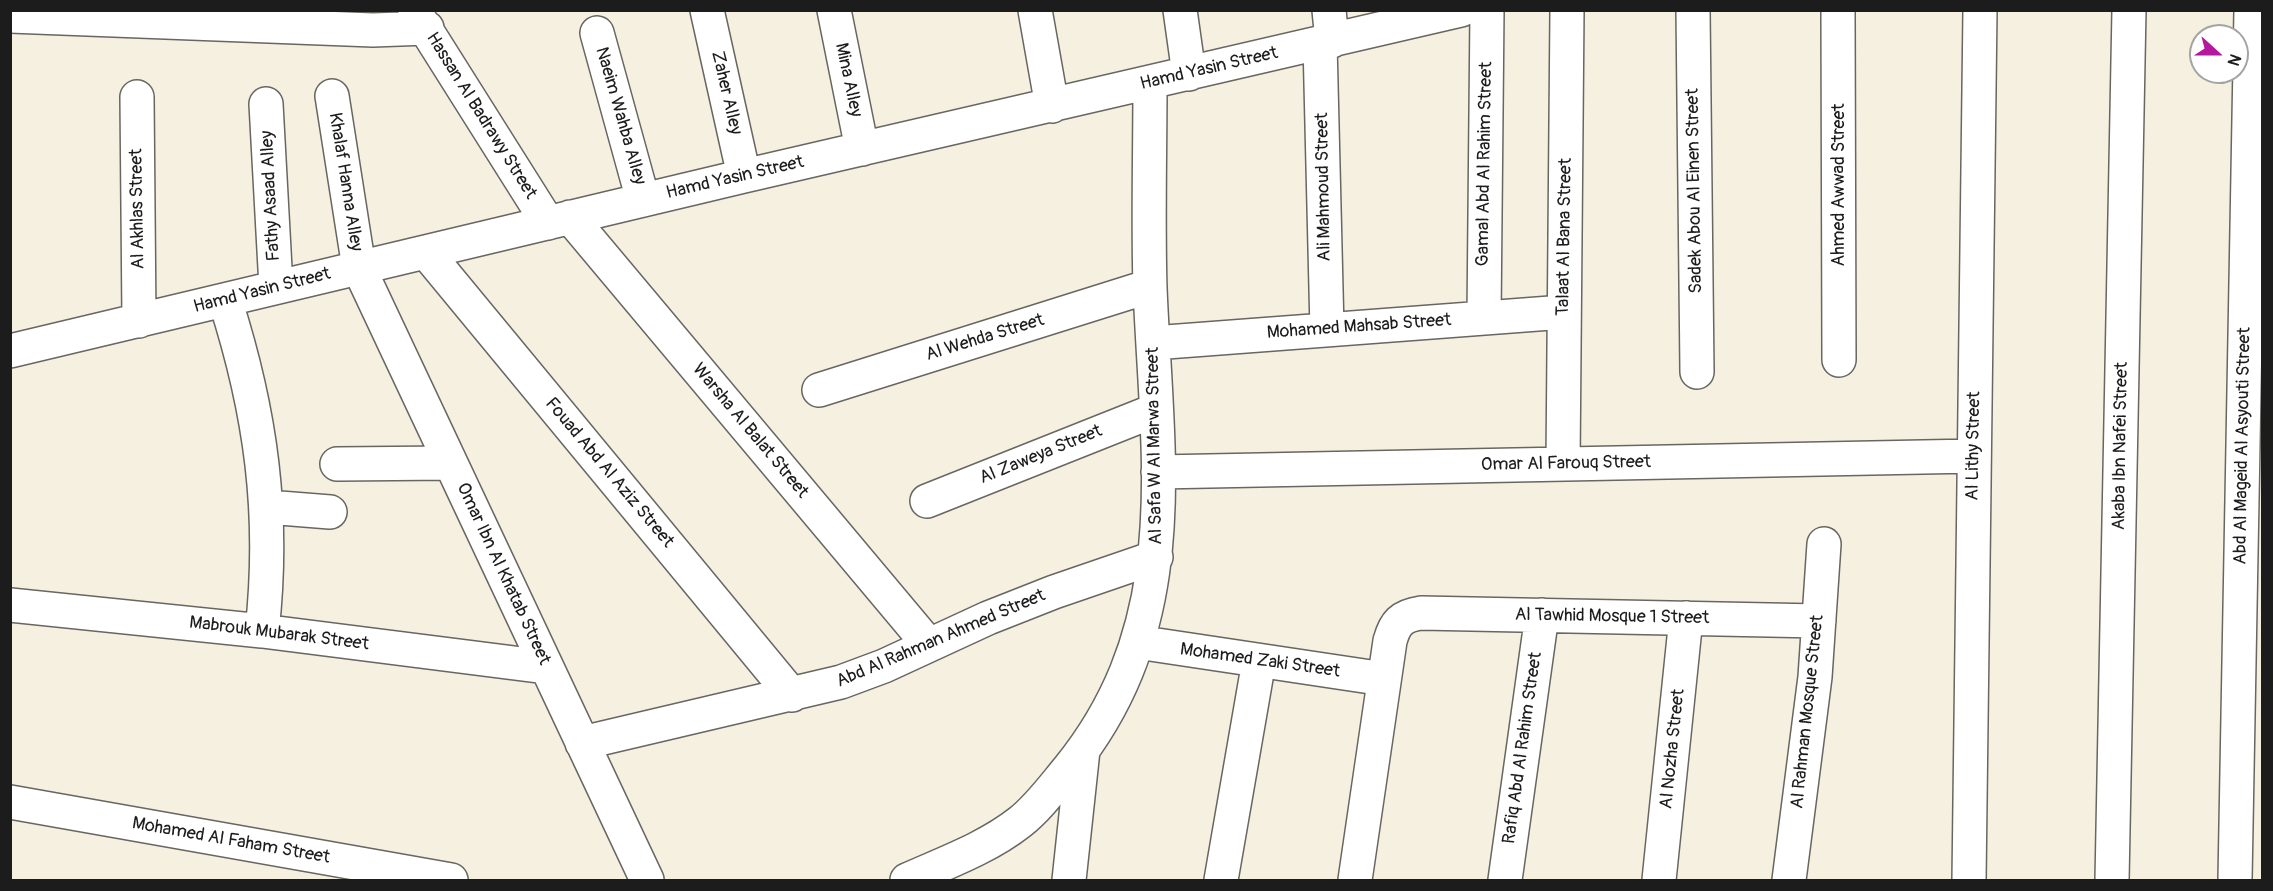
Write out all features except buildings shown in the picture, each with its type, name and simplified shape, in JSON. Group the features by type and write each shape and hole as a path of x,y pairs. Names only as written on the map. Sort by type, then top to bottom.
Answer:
{"street":[{"name":"Zaher Alley","path":"707,10 744,176"},
{"name":"Mina Alley","path":"834,10 862,149"},
{"path":"1035,10 1052,106"},
{"path":"1180,10 1189,75"},
{"name":"Hamd Yasin Street","path":"10,351 744,176 1189,75 1327,32 1461,10"},
{"name":"Gamal Abd Al Rahim Street","path":"1484,318 1487,10"},
{"name":"Talaat Al Bana Street","path":"1563,464 1567,10"},
{"name":"Sadek Abou Al Einen Street","path":"1693,10 1697,372"},
{"name":"Ahmed Awwad Street","path":"1838,10 1839,360"},
{"name":"Al Lithy Street","path":"1969,880 1980,10"},
{"name":"Akaba Ibn Nafei Street","path":"2112,880 2129,10"},
{"name":"Abd Al Mageid Al Asyouti Street","path":"2235,880 2251,10"},
{"path":"10,16 373,30 420,19"},
{"name":"Hassan Al Badrawy Street","path":"420,19 559,220"},
{"name":"Ali Mahmoud Street","path":"1327,32 1327,330"},
{"name":"Naeim Wahba Alley","path":"597,33 643,200"},
{"name":"Al Safa W Al Marwa Street","path":"907,880 982,845 1020,822 1047,794 1083,750 1122,680 1137,642 1149,600 1156,557 1159,515 1150,286 1150,83"},
{"name":"Khalaf Hanna Alley","path":"332,96 359,268"},
{"name":"Al Akhlas Street","path":"137,97 139,321"},
{"name":"Fathy Asaad Alley","path":"267,104 276,287"},
{"name":"Warsha Al Balat Street","path":"559,220 929,645"},
{"name":"Fouad Abd Al Aziz Street","path":"426,252 792,695"},
{"name":"Omar Ibn Al Khatab Street","path":"359,268 646,880"},
{"name":"Al Wehda Street","path":"819,390 1150,286"},
{"path":"225,300 254,402 263,454 267,507 267,590 262,631"},
{"name":"Mohamed Mahsab Street","path":"1153,342 1564,312"},
{"name":"Al Zaweya Street","path":"927,501 1156,410"},
{"name":"Omar Al Farouq Street","path":"1158,472 1974,456"},
{"path":"337,464 450,463"},
{"path":"267,507 330,512"},
{"name":"Al Rahman Mosque Street","path":"1789,880 1813,689 1824,544"},
{"name":"Abd Al Rahman Ahmed Street","path":"582,743 792,695 873,670 1054,592 1156,557"},
{"name":"Mabrouk Mubarak Street","path":"10,605 262,631 546,667"},
{"name":"Al Tawhid Mosque 1 Street","path":"1384,679 1394,626 1405,616 1421,613 1819,621"},
{"name":"Rafiq Abd Al Rahim Street","path":"1505,880 1542,615"},
{"name":"Al Nozha Street","path":"1659,880 1686,618"},
{"name":"Mohamed Zaki Street","path":"1137,642 1384,679"},
{"path":"1221,880 1259,661"},
{"path":"1355,880 1384,679"},
{"path":"1069,880 1083,750"},
{"name":"Mohamed Al Faham Street","path":"10,802 451,880"}]}
